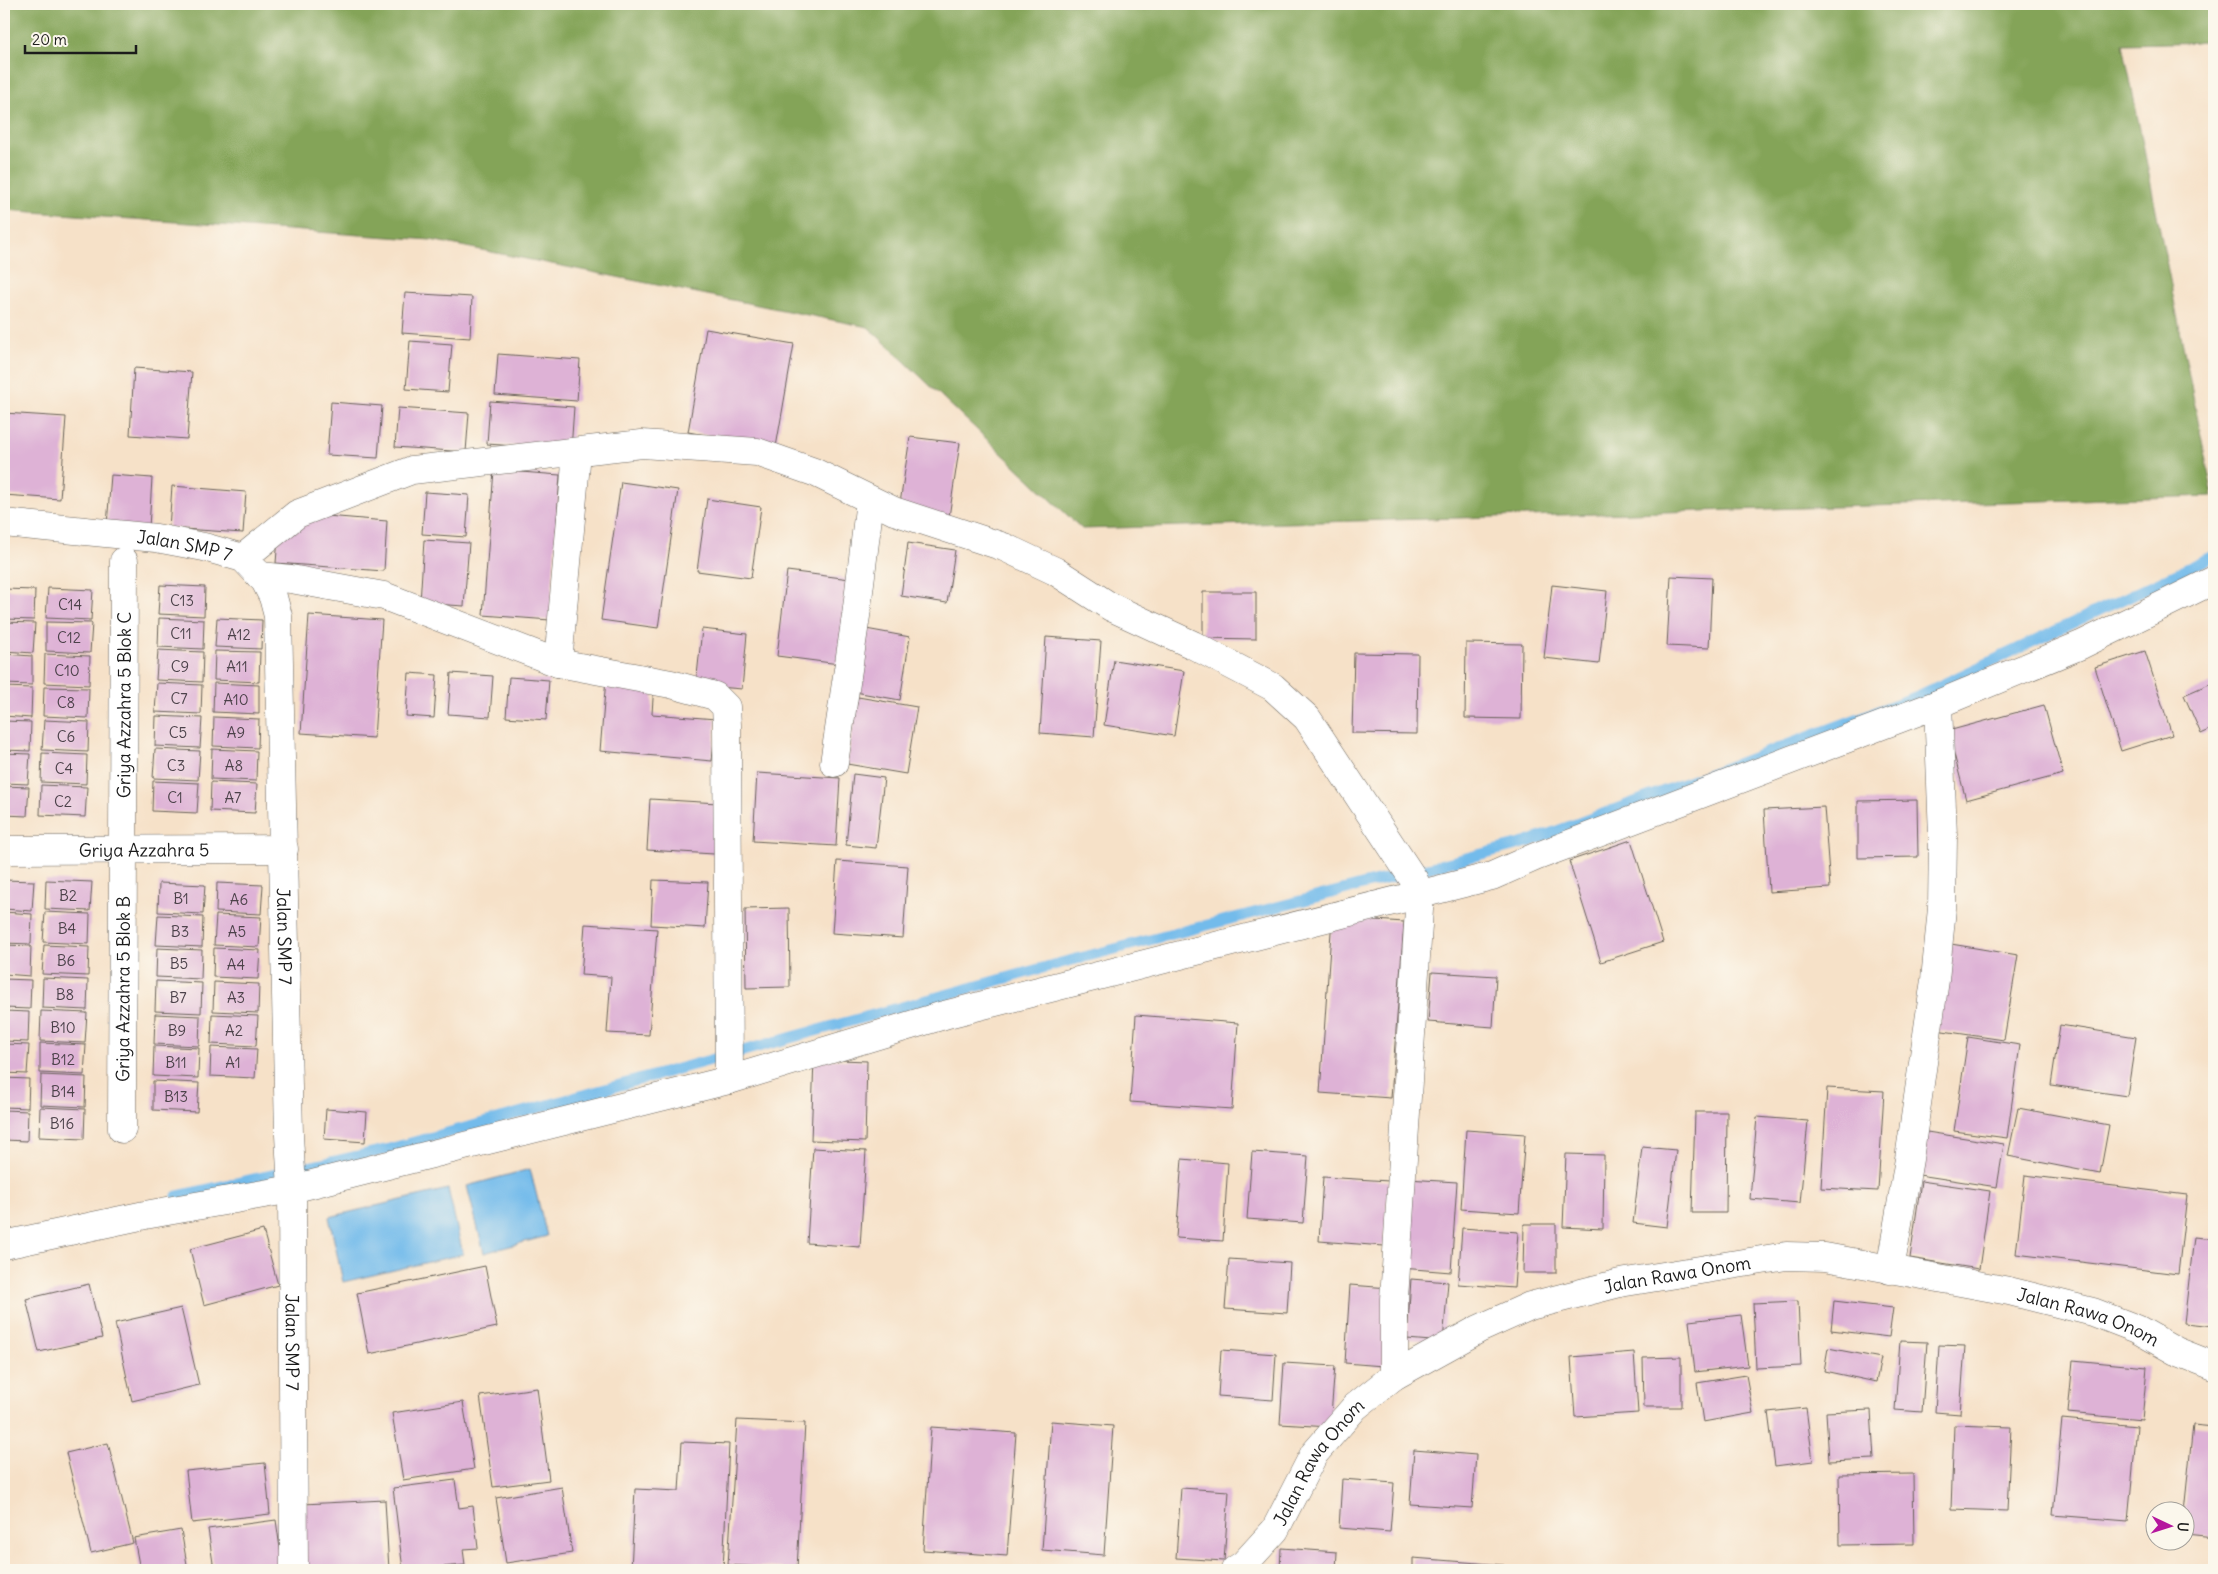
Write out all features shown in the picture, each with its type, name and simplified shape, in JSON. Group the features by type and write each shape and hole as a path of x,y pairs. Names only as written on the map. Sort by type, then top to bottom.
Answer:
{"street":[{"path":"729,1061 728,725 726,706 715,696 671,684 558,663 384,596 291,579 251,567 297,514 412,470 642,444 757,452 814,472 894,511 1004,546 1055,571 1111,607 1193,644 1273,687 1307,718 1412,878 1394,1299 1394,1376"},
{"path":"558,663 577,452"},
{"path":"834,763 856,616 870,500"},
{"name":"Jalan SMP 7","path":"4,524 156,538 204,546 251,567 274,597 278,616 289,1135 292,1188 294,1570"},
{"name":"Griya Azzahra 5 Blok C","path":"122,849 124,561"},
{"path":"4,1245 145,1215 292,1188 729,1061 944,1015 1412,878 1492,876 1534,857 1938,704 2081,645 2214,580"},
{"path":"1890,1270 1909,1159 1935,980 1942,908 1943,836 1938,704"},
{"name":"Griya Azzahra 5 Blok B","path":"122,849 122,1129"},
{"name":"Griya Azzahra 5","path":"4,850 284,849"},
{"name":"Jalan Rawa Onom","path":"1235,1570 1244,1564 1274,1530 1314,1454 1354,1407 1394,1376 1479,1329 1530,1306 1620,1284 1786,1256 1825,1257 2009,1291 2093,1312 2137,1329 2176,1351 2214,1366"}],"green space":[{"path":"4,4 2214,4 2214,42 2123,44 2213,496 1082,529 868,327 431,240 4,210"}],"water":[{"path":"530,1169 547,1236 484,1253 467,1186"},
{"path":"448,1189 463,1254 343,1282 329,1217"}],"building":[{"path":"405,293 472,297 470,338 402,333"},
{"path":"706,329 794,344 776,447 688,432"},
{"path":"410,341 452,344 448,392 406,389"},
{"path":"498,354 580,360 577,401 495,395"},
{"path":"134,368 192,372 187,439 130,435"},
{"path":"490,401 574,407 571,450 487,444"},
{"path":"331,402 382,406 378,458 327,455"},
{"path":"398,408 469,413 466,452 395,447"},
{"path":"4,413 66,417 60,499 4,495"},
{"path":"910,437 960,443 949,517 899,510"},
{"path":"494,470 560,475 550,620 483,615"},
{"path":"111,475 152,478 149,528 107,525"},
{"path":"621,482 678,490 658,628 601,620"},
{"path":"172,486 246,492 243,533 169,528"},
{"path":"425,492 469,495 466,537 422,534"},
{"path":"707,499 761,507 751,578 697,571"},
{"path":"314,515 387,521 384,571 276,563 278,538"},
{"path":"424,540 469,543 464,606 420,603"},
{"path":"908,543 955,550 947,603 901,596"},
{"path":"787,571 858,580 847,665 777,656"},
{"path":"1671,576 1712,578 1709,648 1667,646"},
{"path":"160,585 205,587 204,616 158,614"},
{"path":"1552,585 1607,591 1599,664 1544,658"},
{"path":"48,588 93,590 91,620 46,618"},
{"path":"4,589 35,590 34,620 4,619"},
{"path":"1203,592 1256,592 1256,639 1203,638"},
{"path":"309,615 382,620 374,738 301,733"},
{"path":"159,618 204,620 203,649 158,647"},
{"path":"217,618 262,620 261,649 215,647"},
{"path":"4,622 35,623 33,653 4,651"},
{"path":"46,622 92,623 90,653 46,651"},
{"path":"702,629 747,634 742,689 696,685"},
{"path":"866,629 910,637 900,700 855,692"},
{"path":"1046,637 1101,641 1094,737 1040,733"},
{"path":"1466,643 1522,644 1521,719 1465,718"},
{"path":"158,650 203,652 202,682 156,680"},
{"path":"215,651 260,652 259,682 214,680"},
{"path":"2145,651 2172,735 2121,751 2095,667"},
{"path":"1354,653 1418,654 1417,734 1352,733"},
{"path":"4,654 32,656 32,685 4,684"},
{"path":"45,654 90,656 89,685 44,683"},
{"path":"1114,660 1184,671 1174,736 1104,725"},
{"path":"409,673 437,675 434,718 406,716"},
{"path":"451,673 493,676 490,717 448,714"},
{"path":"509,677 549,680 546,720 506,717"},
{"path":"606,679 654,683 652,714 716,719 712,761 600,751"},
{"path":"2214,682 2214,728 2201,734 2184,695"},
{"path":"157,683 202,685 201,714 155,712"},
{"path":"214,683 259,685 259,714 213,712"},
{"path":"4,687 32,688 31,718 4,716"},
{"path":"44,687 89,688 88,718 43,716"},
{"path":"858,697 917,707 906,774 847,764"},
{"path":"2044,705 2063,774 1966,800 1948,731"},
{"path":"156,716 202,718 200,748 155,746"},
{"path":"214,717 259,719 258,748 213,746"},
{"path":"44,720 89,722 88,752 42,750"},
{"path":"4,721 31,722 30,751 4,750"},
{"path":"155,749 200,751 198,780 153,778"},
{"path":"212,749 257,751 256,781 211,779"},
{"path":"4,753 30,754 28,784 4,783"},
{"path":"42,753 87,755 86,784 41,782"},
{"path":"757,773 840,778 836,846 753,841"},
{"path":"853,774 884,778 876,848 846,845"},
{"path":"153,781 199,783 197,813 152,811"},
{"path":"211,782 257,784 255,813 210,811"},
{"path":"41,785 87,787 85,817 40,815"},
{"path":"4,786 29,787 27,816 4,815"},
{"path":"650,799 718,803 714,854 647,850"},
{"path":"1917,800 1918,857 1858,858 1858,801"},
{"path":"1824,807 1830,888 1769,892 1764,810"},
{"path":"1631,840 1663,942 1601,962 1569,861"},
{"path":"837,861 908,866 903,938 832,933"},
{"path":"4,880 34,881 32,911 4,909"},
{"path":"46,880 92,882 90,911 45,909"},
{"path":"653,880 708,882 705,928 651,925"},
{"path":"159,883 205,885 203,914 158,912"},
{"path":"217,883 263,885 261,914 216,912"},
{"path":"789,908 790,987 746,988 745,909"},
{"path":"4,912 32,914 31,944 4,943"},
{"path":"45,912 90,914 89,944 43,942"},
{"path":"158,915 203,917 202,947 156,945"},
{"path":"216,915 261,917 259,947 214,945"},
{"path":"1332,917 1404,922 1391,1098 1320,1093"},
{"path":"585,924 657,929 649,1035 607,1033 611,977 581,975"},
{"path":"1951,944 2018,955 2004,1040 1936,1030"},
{"path":"4,945 31,946 30,976 4,974"},
{"path":"44,945 89,947 88,976 42,974"},
{"path":"157,948 202,950 201,979 156,977"},
{"path":"214,948 260,950 258,979 213,977"},
{"path":"1432,972 1496,976 1493,1027 1428,1022"},
{"path":"43,978 88,980 87,1010 42,1008"},
{"path":"4,979 31,980 30,1009 4,1008"},
{"path":"156,981 202,983 201,1013 155,1011"},
{"path":"214,982 259,984 258,1013 213,1011"},
{"path":"4,1011 29,1012 28,1042 4,1041"},
{"path":"41,1011 87,1013 85,1043 40,1041"},
{"path":"155,1014 200,1016 199,1046 154,1044"},
{"path":"212,1014 258,1016 256,1046 211,1044"},
{"path":"1136,1015 1238,1023 1232,1109 1130,1102"},
{"path":"2060,1025 2136,1037 2127,1096 2051,1085"},
{"path":"1968,1037 2020,1045 2007,1138 1954,1131"},
{"path":"40,1043 86,1045 84,1075 40,1073"},
{"path":"4,1044 29,1045 27,1074 4,1073"},
{"path":"154,1046 199,1048 198,1078 153,1076"},
{"path":"211,1047 257,1049 255,1078 210,1076"},
{"path":"814,1059 867,1061 865,1142 811,1140"},
{"path":"41,1075 86,1077 85,1107 40,1105"},
{"path":"4,1078 29,1079 28,1108 4,1107"},
{"path":"153,1081 199,1083 197,1112 153,1110"},
{"path":"1827,1088 1884,1091 1878,1191 1821,1188"},
{"path":"40,1107 85,1109 84,1139 39,1137"},
{"path":"2018,1108 2109,1125 2100,1174 2008,1156"},
{"path":"326,1109 367,1112 365,1142 324,1139"},
{"path":"4,1110 28,1111 27,1141 4,1140"},
{"path":"1695,1112 1727,1112 1726,1213 1692,1213"},
{"path":"1757,1117 1808,1121 1800,1203 1750,1199"},
{"path":"1466,1130 1525,1134 1519,1213 1461,1209"},
{"path":"1927,1132 2004,1144 1997,1187 1919,1175"},
{"path":"1642,1147 1676,1150 1667,1227 1633,1223"},
{"path":"813,1148 866,1151 860,1247 807,1243"},
{"path":"1252,1152 1308,1156 1303,1223 1247,1219"},
{"path":"1566,1154 1604,1155 1603,1229 1563,1227"},
{"path":"1182,1159 1228,1163 1223,1241 1176,1238"},
{"path":"2025,1175 2187,1195 2178,1274 2016,1254"},
{"path":"1323,1177 1389,1181 1384,1246 1319,1241"},
{"path":"1407,1179 1457,1182 1451,1272 1401,1268"},
{"path":"1921,1181 1990,1191 1979,1269 1910,1258"},
{"path":"1524,1224 1556,1224 1556,1273 1523,1273"},
{"path":"1462,1228 1518,1232 1514,1288 1458,1284"},
{"path":"263,1230 278,1285 204,1305 190,1249"},
{"path":"2194,1237 2214,1239 2214,1326 2184,1323"},
{"path":"1229,1259 1290,1263 1287,1313 1225,1309"},
{"path":"485,1266 497,1327 369,1354 357,1293"},
{"path":"1411,1279 1448,1282 1443,1342 1407,1339"},
{"path":"89,1284 102,1338 39,1352 26,1299"},
{"path":"1350,1285 1389,1288 1383,1366 1345,1363"},
{"path":"1798,1301 1801,1366 1756,1368 1753,1303"},
{"path":"1834,1301 1893,1308 1889,1337 1831,1330"},
{"path":"181,1308 199,1385 132,1401 115,1323"},
{"path":"1741,1315 1748,1366 1695,1372 1689,1321"},
{"path":"1900,1341 1927,1342 1922,1412 1895,1410"},
{"path":"1939,1345 1965,1346 1960,1414 1935,1412"},
{"path":"1828,1348 1881,1358 1876,1382 1824,1371"},
{"path":"1221,1350 1276,1354 1273,1400 1218,1396"},
{"path":"1634,1352 1638,1413 1575,1417 1571,1357"},
{"path":"1681,1357 1681,1407 1644,1407 1643,1358"},
{"path":"2073,1360 2147,1367 2142,1420 2068,1413"},
{"path":"1284,1363 1335,1366 1330,1427 1280,1424"},
{"path":"1746,1375 1753,1413 1703,1422 1697,1383"},
{"path":"537,1388 549,1480 493,1487 480,1396"},
{"path":"463,1402 474,1469 403,1480 392,1413"},
{"path":"1806,1408 1813,1461 1775,1466 1768,1412"},
{"path":"1871,1410 1874,1459 1829,1461 1826,1412"},
{"path":"2062,1419 2137,1426 2128,1521 2053,1515"},
{"path":"737,1420 805,1423 797,1569 728,1565"},
{"path":"1051,1421 1113,1426 1104,1555 1042,1550"},
{"path":"1954,1425 2011,1427 2007,1511 1951,1509"},
{"path":"2193,1425 2214,1427 2214,1538 2196,1536 2196,1502 2185,1502"},
{"path":"931,1427 1016,1433 1007,1556 923,1550"},
{"path":"682,1442 729,1444 723,1570 631,1570 635,1489 679,1491"},
{"path":"108,1443 133,1543 91,1553 66,1453"},
{"path":"1414,1450 1476,1455 1472,1508 1410,1504"},
{"path":"265,1463 270,1514 192,1523 186,1471"},
{"path":"1913,1474 1914,1544 1840,1545 1839,1475"},
{"path":"1342,1479 1394,1483 1390,1532 1339,1528"},
{"path":"455,1480 459,1508 473,1506 478,1548 463,1549 465,1565 403,1570 393,1488"},
{"path":"562,1487 572,1553 506,1563 496,1498"},
{"path":"1181,1488 1229,1491 1224,1561 1176,1558"},
{"path":"385,1500 389,1570 306,1570 303,1504"},
{"path":"276,1520 283,1570 214,1570 208,1529"},
{"path":"181,1530 188,1570 140,1570 134,1538"},
{"path":"1281,1548 1337,1552 1336,1570 1280,1570"},
{"path":"1413,1558 1504,1565 1503,1570 1413,1570"}],"waterway":[{"path":"177,1196 389,1149 1057,964 1528,842 1918,696 2214,556"}]}
